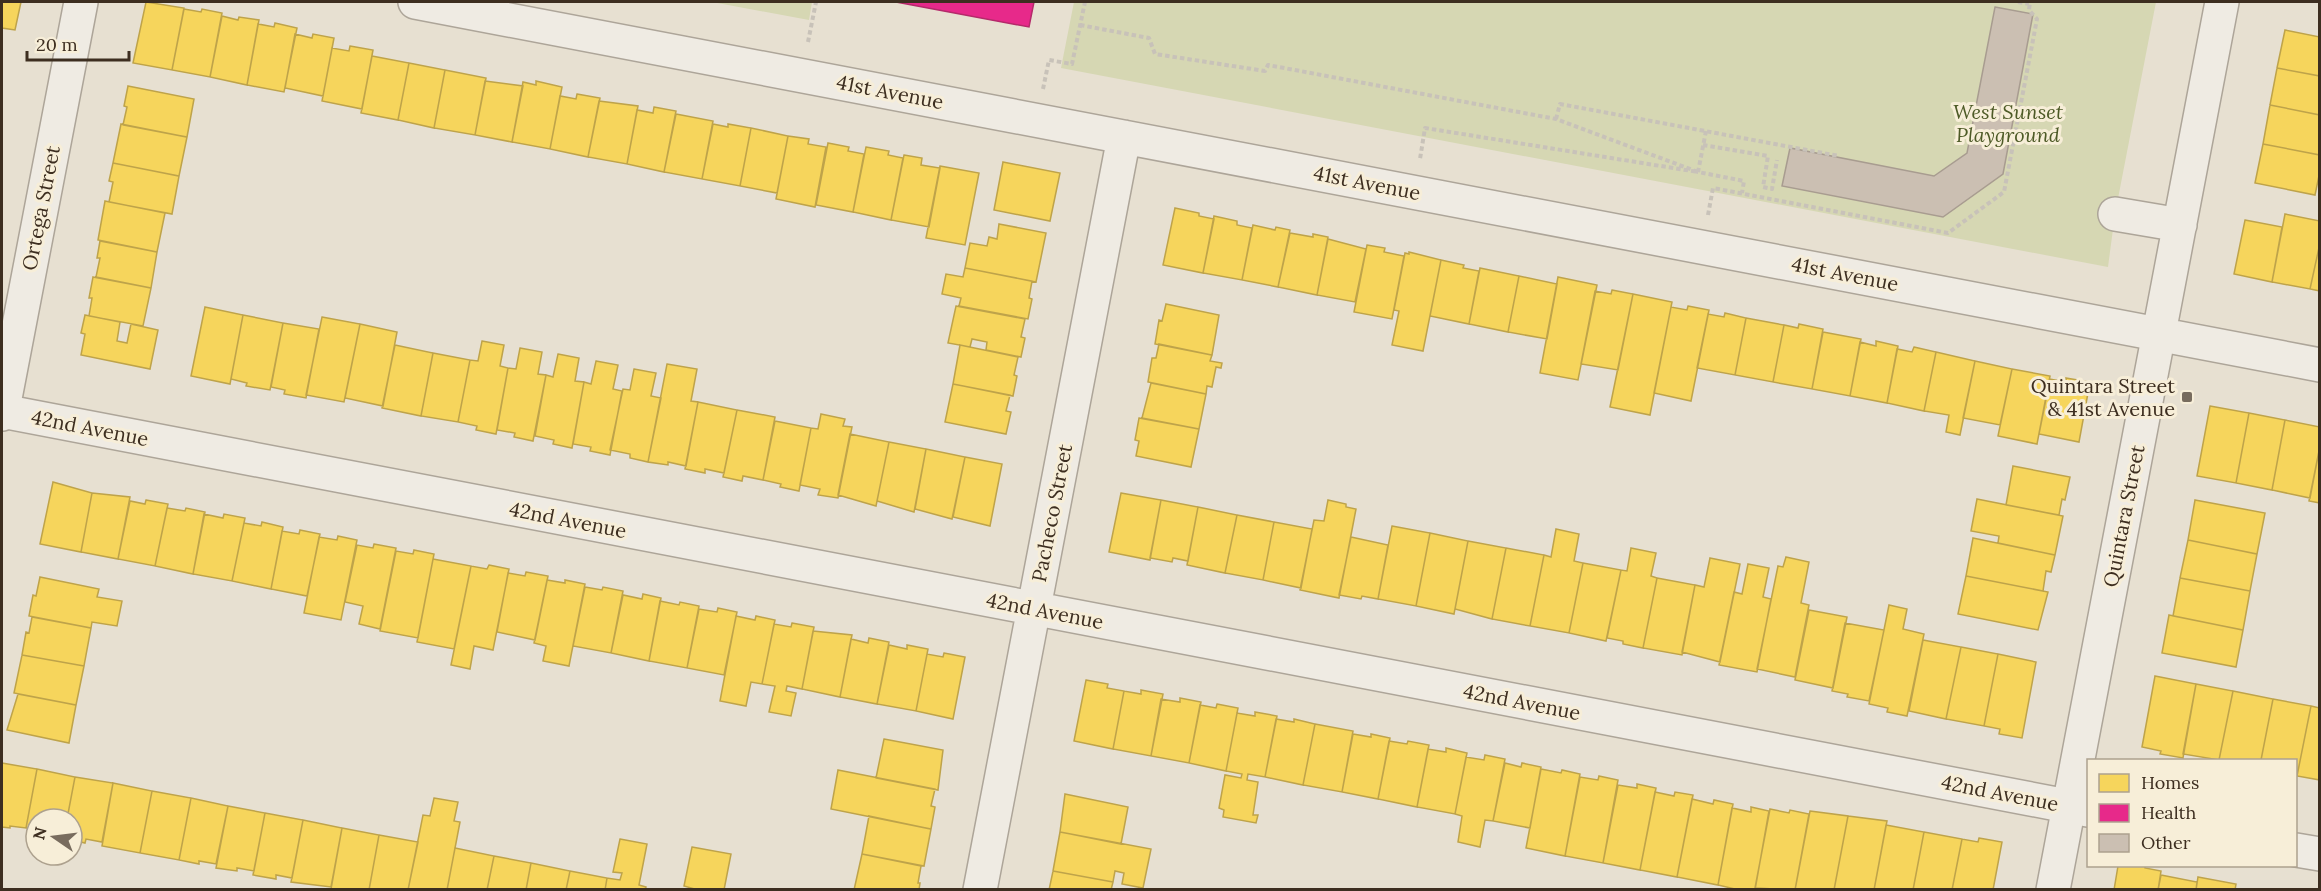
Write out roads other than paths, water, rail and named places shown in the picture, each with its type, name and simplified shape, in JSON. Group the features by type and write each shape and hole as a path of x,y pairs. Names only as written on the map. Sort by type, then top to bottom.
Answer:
{"street":[{"name":"Ortega Street","path":"2,412 81,2"},
{"name":"41st Avenue","path":"415,2 2319,365"},
{"name":"Quintara Street","path":"2053,890 2078,808 2159,335 2223,2"},
{"name":"Pacheco Street","path":"980,890 1124,137"},
{"path":"2115,214 2180,225"},
{"name":"42nd Avenue","path":"2,412 2078,808"},
{"path":"2297,850 2319,854"}],"place":[{"name":"Quintara Street & 41st Avenue","path":"2187,397"}],"park label":[{"name":"West Sunset Playground","path":"2008,124"}]}
